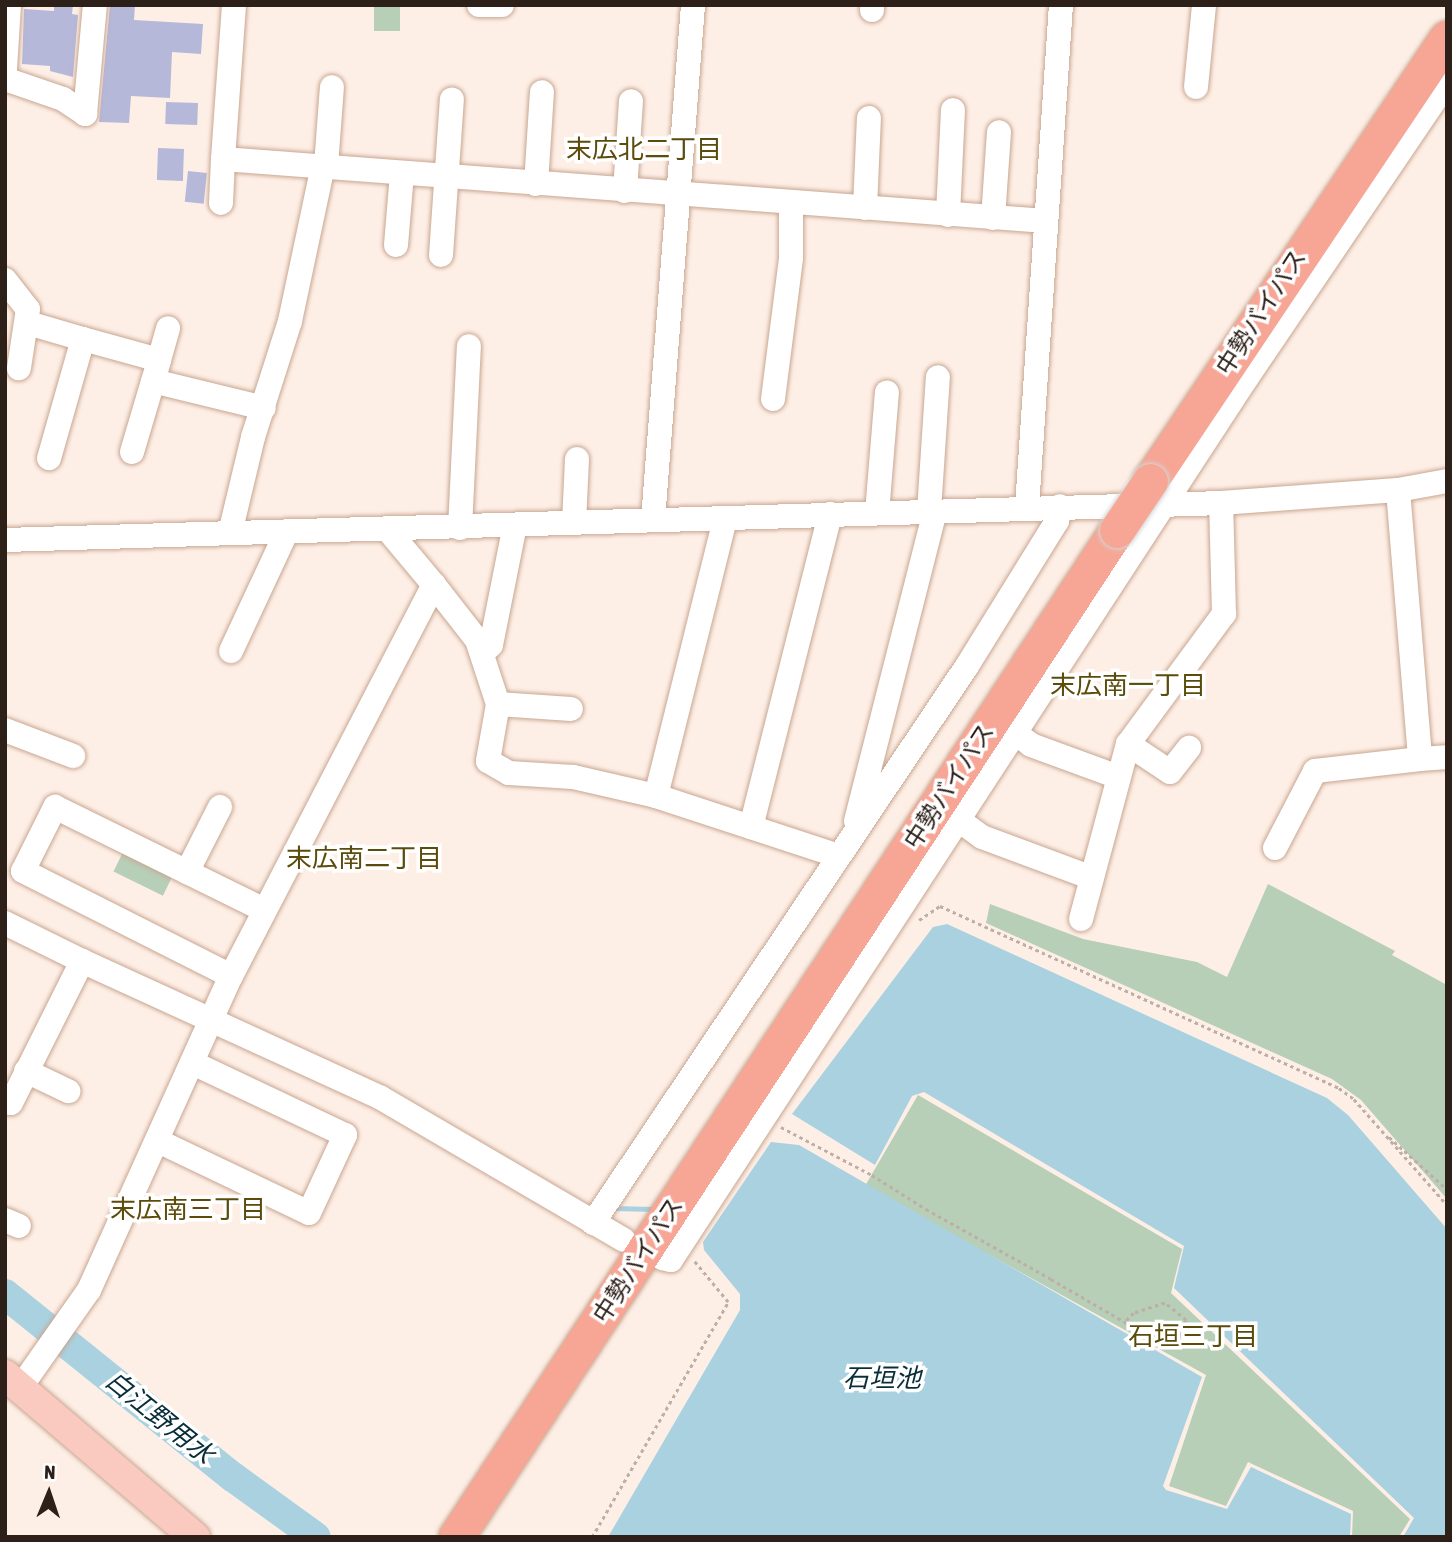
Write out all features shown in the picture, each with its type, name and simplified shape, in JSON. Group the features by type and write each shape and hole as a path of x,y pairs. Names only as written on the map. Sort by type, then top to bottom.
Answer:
{"highway":[{"name":"中勢バイパス","path":"456,1537 1117,530 1158,493 1447,38"}],"main road":[{"path":"13,1381 195,1537"}],"street":[{"path":"5,69 9,5"},
{"path":"5,79 63,99 85,114 95,5"},
{"path":"220,202 234,5"},
{"path":"479,5 502,5"},
{"path":"653,520 693,5"},
{"path":"1027,507 1061,5"},
{"path":"1196,87 1203,5"},
{"path":"662,1258 671,1260 960,821 1158,493 1447,82"},
{"path":"230,533 290,321 325,166 332,88"},
{"path":"536,184 542,92"},
{"path":"441,255 452,99"},
{"path":"625,191 631,101"},
{"path":"948,215 953,110"},
{"path":"865,208 869,118"},
{"path":"993,218 999,132"},
{"path":"223,159 1046,221"},
{"path":"396,245 402,173"},
{"path":"774,400 791,258 791,203"},
{"path":"5,280 28,309 28,323 19,368"},
{"path":"28,323 83,339 156,370 264,408"},
{"path":"132,452 168,328"},
{"path":"49,458 83,339"},
{"path":"460,527 469,346"},
{"path":"852,835 932,511 938,377"},
{"path":"877,513 887,392"},
{"path":"575,523 577,459"},
{"path":"5,540 388,530 1060,506 1158,493 1221,503 1398,490 1447,481"},
{"path":"1398,490 1420,759"},
{"path":"1081,919 1128,744 1224,614 1221,503"},
{"path":"593,1223 967,666 1057,521 1060,506"},
{"path":"751,827 830,514"},
{"path":"656,796 725,519"},
{"path":"482,653 491,645 515,525"},
{"path":"388,530 477,640 498,704 488,761 509,773 573,777 656,796 838,856"},
{"path":"230,651 287,531"},
{"path":"13,1381 59,1337 89,1290 231,976 434,585"},
{"path":"498,704 571,709"},
{"path":"5,730 73,756"},
{"path":"1014,732 1031,745 1118,776"},
{"path":"1128,744 1170,772 1189,748"},
{"path":"1275,848 1315,771 1447,757"},
{"path":"231,976 23,871 55,807 264,909"},
{"path":"187,872 220,807"},
{"path":"960,821 982,837 1092,878"},
{"path":"5,923 82,961 214,1016 380,1098 624,1240"},
{"path":"7,1106 82,961"},
{"path":"158,1141 309,1213 345,1135 193,1063"},
{"path":"26,1071 68,1091"}],"path":[{"path":"914,925 940,906 1339,1088 1386,1135 1447,1189"},
{"path":"768,1122 873,1175 1125,1322 1172,1348 1186,1320 1165,1303 1135,1313 1125,1322"},
{"path":"1386,1135 1447,1205"},
{"path":"592,1537 728,1302 690,1254"}],"green space":[{"path":"374,5 400,5 400,31 374,31"},
{"path":"124,850 173,874 163,896 113,872"},
{"path":"1268,884 1395,951 1392,955 1447,985 1447,1199 1361,1100 1332,1079 986,923 990,904 1083,939 1197,962 1227,977"},
{"path":"918,1095 1182,1249 1171,1293 1410,1519 1399,1537 1352,1537 1353,1511 1248,1462 1226,1506 1169,1486 1206,1375 865,1186"}],"water":[{"path":"947,924 1327,1098 1348,1115 1447,1229 1447,1537 1403,1537 1414,1518 1174,1288 1184,1246 924,1092 912,1096 875,1165 792,1114 933,927"},
{"name":"石垣池","path":"771,1142 799,1145 1202,1377 1163,1486 1166,1490 1227,1509 1251,1467 1351,1514 1350,1537 608,1537 740,1310 740,1294 704,1250 703,1242"}],"building":[{"path":"54,5 73,5 72,14 78,15 73,77 50,71 50,66 22,64 24,9 54,11"},
{"path":"110,5 135,5 134,20 203,24 201,54 172,52 170,98 131,96 129,123 99,122"},
{"path":"166,102 198,103 197,125 165,124"},
{"path":"158,148 184,149 183,181 157,180"},
{"path":"188,171 207,173 204,204 185,202"}],"waterway":[{"path":"612,1208 654,1209"},
{"name":"白江野用水","path":"5,1294 233,1477 316,1537"}],"district":[{"name":"末広北二丁目","path":"644,150"},
{"name":"末広南一丁目","path":"1128,686"},
{"name":"末広南二丁目","path":"364,859"},
{"name":"末広南三丁目","path":"188,1210"},
{"name":"石垣三丁目","path":"1193,1337"}]}
